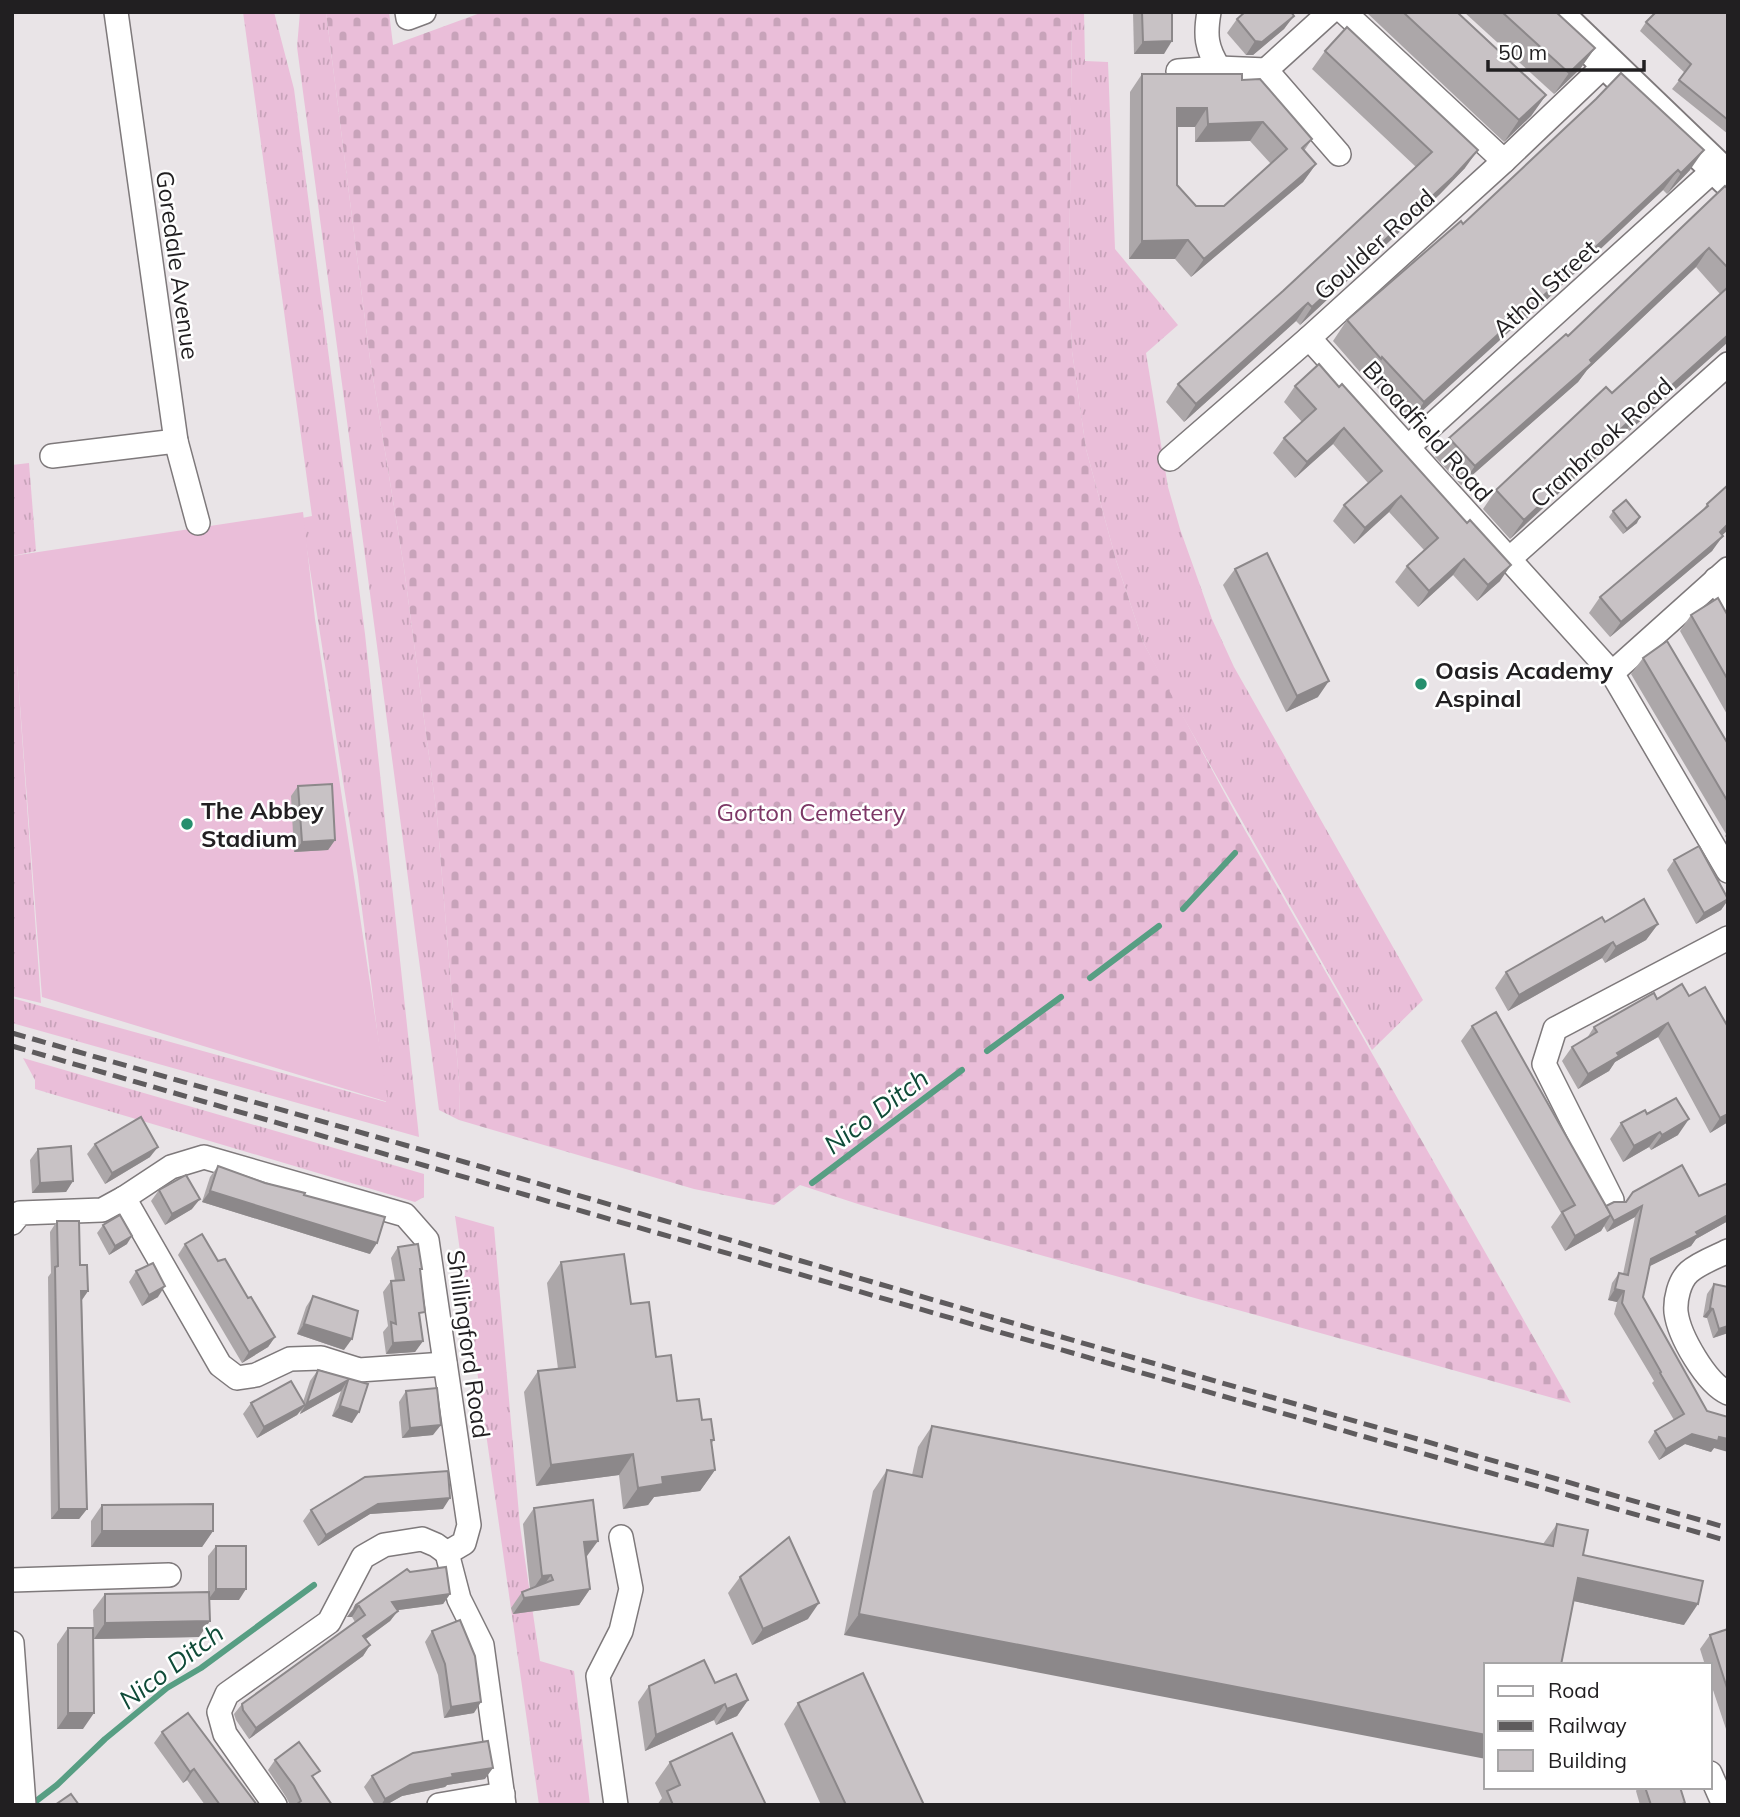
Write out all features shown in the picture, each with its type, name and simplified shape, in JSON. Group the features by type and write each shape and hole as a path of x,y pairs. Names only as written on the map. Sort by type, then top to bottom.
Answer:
{"main road":[{"path":"1554,12 1722,173"}],"street":[{"name":"Goredale Avenue","path":"116,12 176,441 198,523"},
{"path":"1209,12 1205,38 1209,54 1219,68"},
{"path":"1178,71 1219,68 1266,70 1330,12"},
{"path":"1344,12 1504,161"},
{"name":"Goulder Road","path":"1170,459 1309,338 1504,161 1608,62"},
{"path":"1266,70 1339,154"},
{"name":"Athol Street","path":"1408,447 1722,173"},
{"name":"Broadfield Road","path":"1309,338 1612,673 1728,871"},
{"name":"Cranbrook Road","path":"1508,560 1728,364"},
{"path":"52,457 176,441"},
{"path":"1612,673 1722,574 1728,601"},
{"path":"1612,1200 1544,1064 1555,1029 1728,937"},
{"name":"Shillingford Road","path":"12,1223 20,1213 102,1210 124,1199 171,1167 204,1157 405,1215 427,1240 469,1525 464,1543 447,1553"},
{"path":"124,1199 220,1365 237,1378 256,1375 290,1359 321,1358 359,1370 445,1364"},
{"path":"1728,1251 1689,1272 1678,1291 1676,1313 1700,1368 1711,1382 1728,1393"},
{"path":"616,1805 598,1676 621,1630 632,1589 621,1536"},
{"path":"275,1805 225,1734 219,1712 227,1694 329,1622 363,1557 384,1545 422,1539 447,1553 459,1599 482,1645 503,1800 439,1805"},
{"path":"12,1580 169,1574"},
{"path":"12,1643 23,1800"},
{"path":"1712,1778 1724,1805"}],"green space":[{"path":"243,12 274,12 294,89 365,634 419,1137 12,1023 12,998 386,1102 358,877 302,518 312,516"},
{"path":"300,12 326,12 370,359 404,568 437,816 460,1093 459,1120 439,1110 297,47"},
{"name":"Gorton Cemetery","path":"326,12 389,12 393,45 483,12 1072,12 1069,290 1072,351 1086,449 1116,560 1143,642 1238,818 1571,1403 861,1205 800,1185 774,1205 694,1189 459,1120 460,1093 437,816 404,568 370,359"},
{"path":"1072,12 1084,12 1085,61 1108,62 1115,249 1178,325 1146,353 1168,487 1180,529 1212,619 1234,667 1423,1000 1372,1050 1170,694 1143,642 1116,560 1086,449 1072,351 1069,290"},
{"path":"29,463 36,551 12,556 12,465"},
{"name":"The Abbey Stadium","path":"303,512 315,619 388,1102 42,997 17,665 12,665 12,556"},
{"path":"12,665 17,665 41,1003 12,996"},
{"path":"23,1058 424,1174 424,1197 415,1202 35,1089 35,1080"},
{"path":"455,1216 494,1227 520,1526 540,1661 574,1671 590,1805 539,1805"}],"building":[{"path":"1142,12 1172,12 1172,41 1143,42"},
{"path":"1245,12 1291,12 1294,16 1262,42 1255,41 1237,19"},
{"path":"1403,12 1457,12 1546,95 1519,120"},
{"path":"1502,12 1556,12 1595,48 1569,73"},
{"path":"1656,12 1728,12 1728,120 1679,80 1691,64 1646,22"},
{"path":"1347,27 1478,150 1453,177 1312,307 1308,303 1196,404 1178,384 1283,291 1432,152 1325,51"},
{"path":"1621,73 1704,150 1681,173 1678,170 1540,299 1424,402 1347,320 1461,221 1463,224"},
{"path":"1142,74 1242,74 1242,80 1260,79 1312,139 1302,148 1316,164 1204,259 1188,240 1142,241","holes":["1177,108 1207,108 1208,124 1263,122 1287,149 1224,206 1196,206 1177,185"]},
{"path":"1725,186 1728,189 1728,268 1709,248 1590,360 1592,363 1475,466 1449,438 1566,334 1568,336"},
{"path":"1728,287 1728,335 1642,412 1641,410 1524,520 1496,490 1606,387 1612,393"},
{"path":"1319,364 1339,387 1342,384 1467,523 1470,520 1511,565 1488,585 1464,559 1429,591 1407,566 1438,538 1401,496 1365,528 1344,505 1382,471 1344,428 1307,462 1284,438 1316,409 1295,386"},
{"path":"1728,485 1728,524 1720,532 1723,536 1621,622 1600,597 1708,506 1707,504"},
{"path":"1626,500 1640,517 1627,529 1613,511"},
{"path":"1267,553 1329,681 1297,696 1235,569"},
{"path":"1718,598 1728,616 1728,680 1691,615"},
{"path":"1667,641 1728,744 1728,802 1643,658"},
{"path":"332,784 335,840 302,842 298,786"},
{"path":"1699,846 1728,899 1704,913 1674,860"},
{"path":"1644,899 1658,924 1616,947 1613,942 1519,995 1506,972 1602,917 1605,922"},
{"path":"1682,984 1689,996 1705,987 1728,1027 1728,1114 1720,1118 1668,1023 1617,1053 1619,1056 1588,1074 1572,1047 1597,1032 1594,1027 1654,993 1657,999"},
{"path":"1496,1012 1611,1215 1575,1236 1562,1212 1575,1205 1472,1026"},
{"path":"1676,1098 1689,1119 1662,1135 1660,1132 1634,1146 1621,1123 1645,1110 1647,1114"},
{"path":"141,1117 158,1147 112,1173 95,1144"},
{"path":"71,1146 73,1181 40,1183 38,1149"},
{"path":"1682,1165 1699,1196 1728,1183 1728,1215 1696,1232 1698,1235 1651,1259 1643,1297 1707,1411 1728,1417 1728,1439 1719,1437 1718,1441 1692,1434 1666,1449 1655,1431 1684,1414 1622,1303 1624,1291 1615,1289 1619,1273 1628,1275 1642,1206 1614,1221 1606,1206 1614,1202 1626,1202 1633,1192"},
{"path":"218,1166 265,1183 305,1193 304,1195 385,1217 377,1243 210,1191"},
{"path":"186,1175 200,1199 172,1214 159,1190"},
{"path":"120,1215 132,1236 115,1246 103,1225"},
{"path":"57,1221 79,1221 80,1265 87,1265 88,1291 81,1291 87,1509 59,1509 55,1267 58,1266"},
{"path":"202,1234 218,1261 225,1259 275,1337 249,1352 185,1244"},
{"path":"418,1244 425,1312 419,1313 423,1341 393,1343 391,1322 396,1324 391,1281 404,1280 398,1247"},
{"path":"624,1254 631,1304 649,1302 656,1357 671,1355 677,1401 699,1399 702,1420 711,1419 714,1440 711,1440 715,1470 662,1477 663,1484 638,1488 633,1454 551,1465 538,1371 575,1367 561,1262"},
{"path":"153,1263 165,1286 149,1295 136,1271"},
{"path":"1714,1284 1728,1287 1728,1326 1719,1329 1713,1309 1710,1308"},
{"path":"313,1296 358,1311 352,1339 304,1324"},
{"path":"318,1370 368,1384 359,1412 340,1406 348,1380 307,1403"},
{"path":"291,1381 305,1405 264,1427 251,1403"},
{"path":"437,1388 441,1425 410,1428 406,1391"},
{"path":"932,1426 1553,1546 1557,1524 1588,1530 1583,1555 1703,1581 1698,1604 1578,1578 1561,1663 1484,1663 1484,1735 859,1614 887,1470 922,1477"},
{"path":"448,1471 450,1498 378,1504 326,1535 311,1510 365,1477"},
{"path":"593,1500 598,1541 584,1542 590,1589 524,1598 522,1592 553,1580 551,1575 542,1576 534,1508"},
{"path":"213,1504 213,1531 102,1531 102,1505"},
{"path":"789,1537 819,1603 763,1629 740,1577"},
{"path":"216,1546 246,1546 246,1589 216,1589"},
{"path":"446,1567 450,1594 392,1602 398,1611 363,1636 370,1645 256,1728 243,1710 242,1704 365,1615 356,1605 407,1569 410,1572"},
{"path":"209,1592 210,1621 105,1623 105,1594"},
{"path":"460,1620 475,1656 481,1702 451,1707 445,1664 432,1631"},
{"path":"68,1628 93,1628 94,1713 68,1713"},
{"path":"1728,1629 1728,1691 1710,1635"},
{"path":"704,1660 715,1683 736,1674 748,1700 727,1709 725,1704 656,1735 649,1686"},
{"path":"863,1673 924,1805 846,1805 798,1703"},
{"path":"188,1713 257,1805 220,1805 194,1769 190,1772 162,1732"},
{"path":"732,1733 766,1805 673,1805 667,1791 680,1785 670,1762"},
{"path":"488,1741 493,1768 452,1774 453,1777 410,1785 385,1799 372,1776 413,1753"},
{"path":"299,1742 320,1771 312,1776 332,1805 297,1804 301,1801 294,1786 275,1760"},
{"path":"1646,1789 1681,1789 1685,1803 1679,1805 1651,1805"},
{"path":"71,1794 79,1805 55,1805"}],"waterway":[{"name":"Nico Ditch","path":"1183,909 1235,853"},
{"name":"Nico Ditch","path":"1090,978 1159,926"},
{"name":"Nico Ditch","path":"987,1051 1061,997"},
{"name":"Nico Ditch","path":"812,1183 962,1070"},
{"name":"Nico Ditch","path":"31,1805 167,1688 201,1668 314,1585"}],"railway":[{"path":"12,1033 1728,1528"},
{"path":"12,1046 1728,1541"}],"place":[{"name":"Oasis Academy Aspinal","path":"1421,684"},
{"name":"The Abbey Stadium","path":"187,824"}]}
